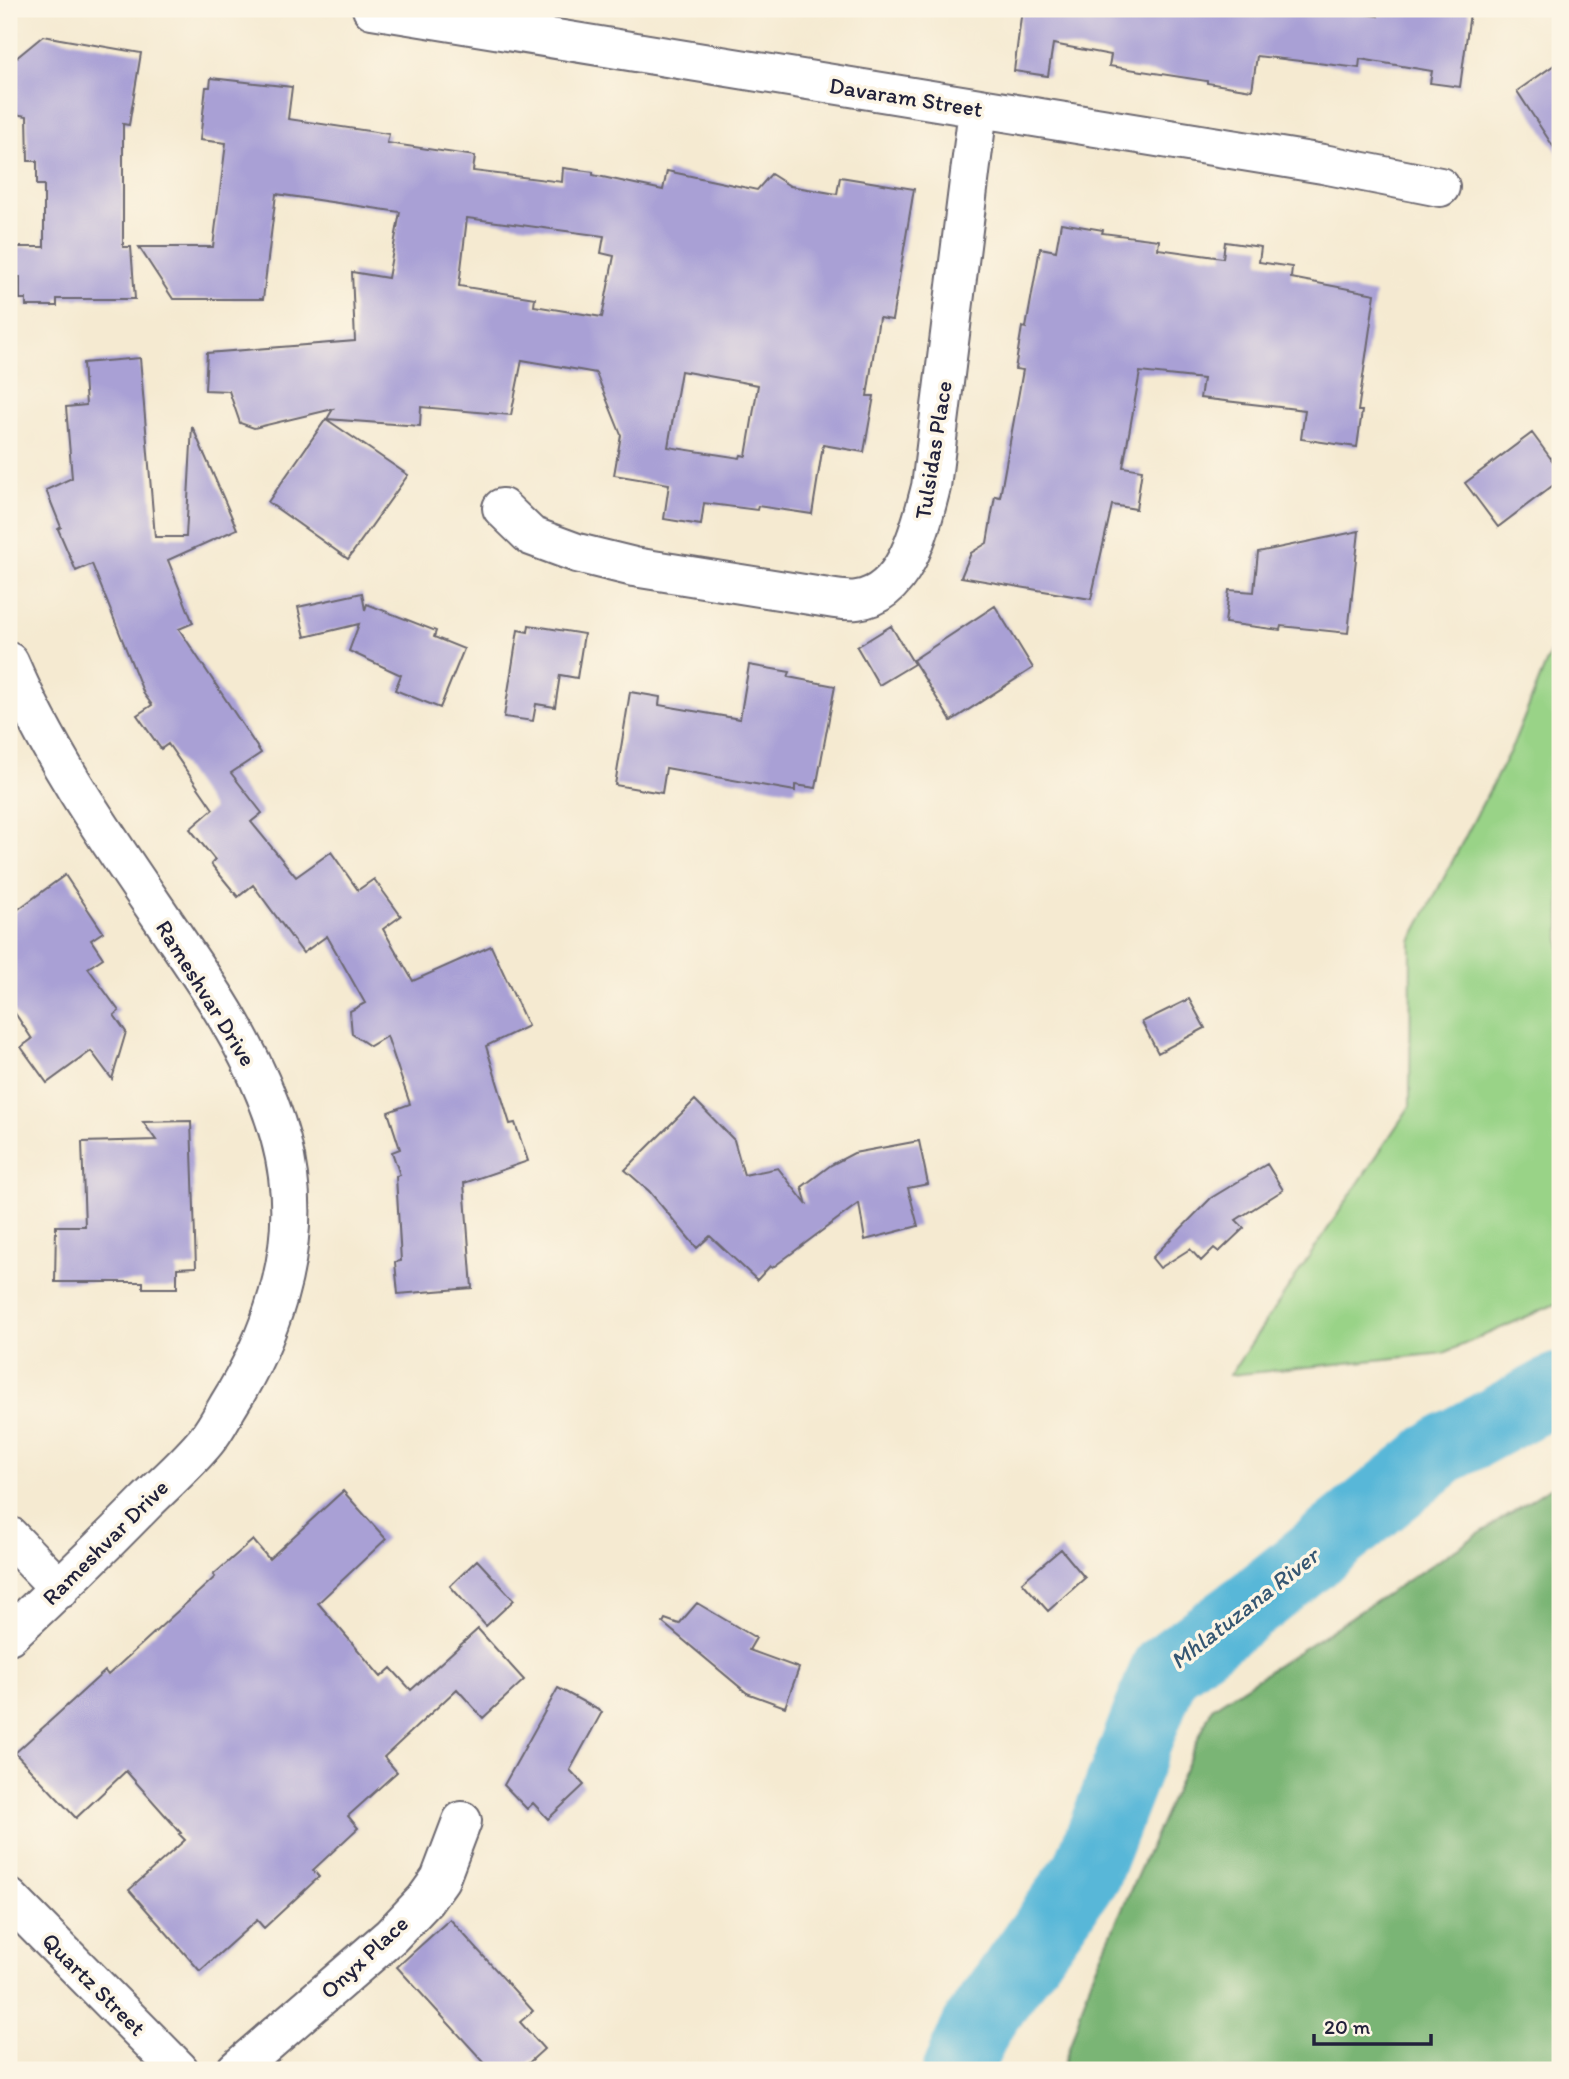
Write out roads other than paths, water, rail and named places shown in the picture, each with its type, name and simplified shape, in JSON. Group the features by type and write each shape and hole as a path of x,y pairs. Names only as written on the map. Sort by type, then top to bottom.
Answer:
{"street":[{"name":"Davaram Street","path":"372,9 1322,164 1440,187"},
{"name":"Tulsidas Place","path":"502,508 531,536 577,553 634,567 835,599 858,600 883,589 904,566 920,529 931,487 978,109"},
{"name":"Rameshvar Drive","path":"9,662 28,706 87,809 215,998 251,1061 275,1121 288,1177 289,1234 277,1304 248,1374 207,1440 60,1589 9,1635"},
{"path":"9,1536 60,1589"},
{"name":"Onyx Place","path":"236,2070 391,1936 425,1900 440,1879 462,1821"},
{"name":"Quartz Street","path":"9,1898 179,2070"}],"waterway":[{"name":"Mhlatuzana River","path":"957,2070 978,2024 1087,1871 1165,1669 1258,1600 1443,1450 1560,1387"}]}
